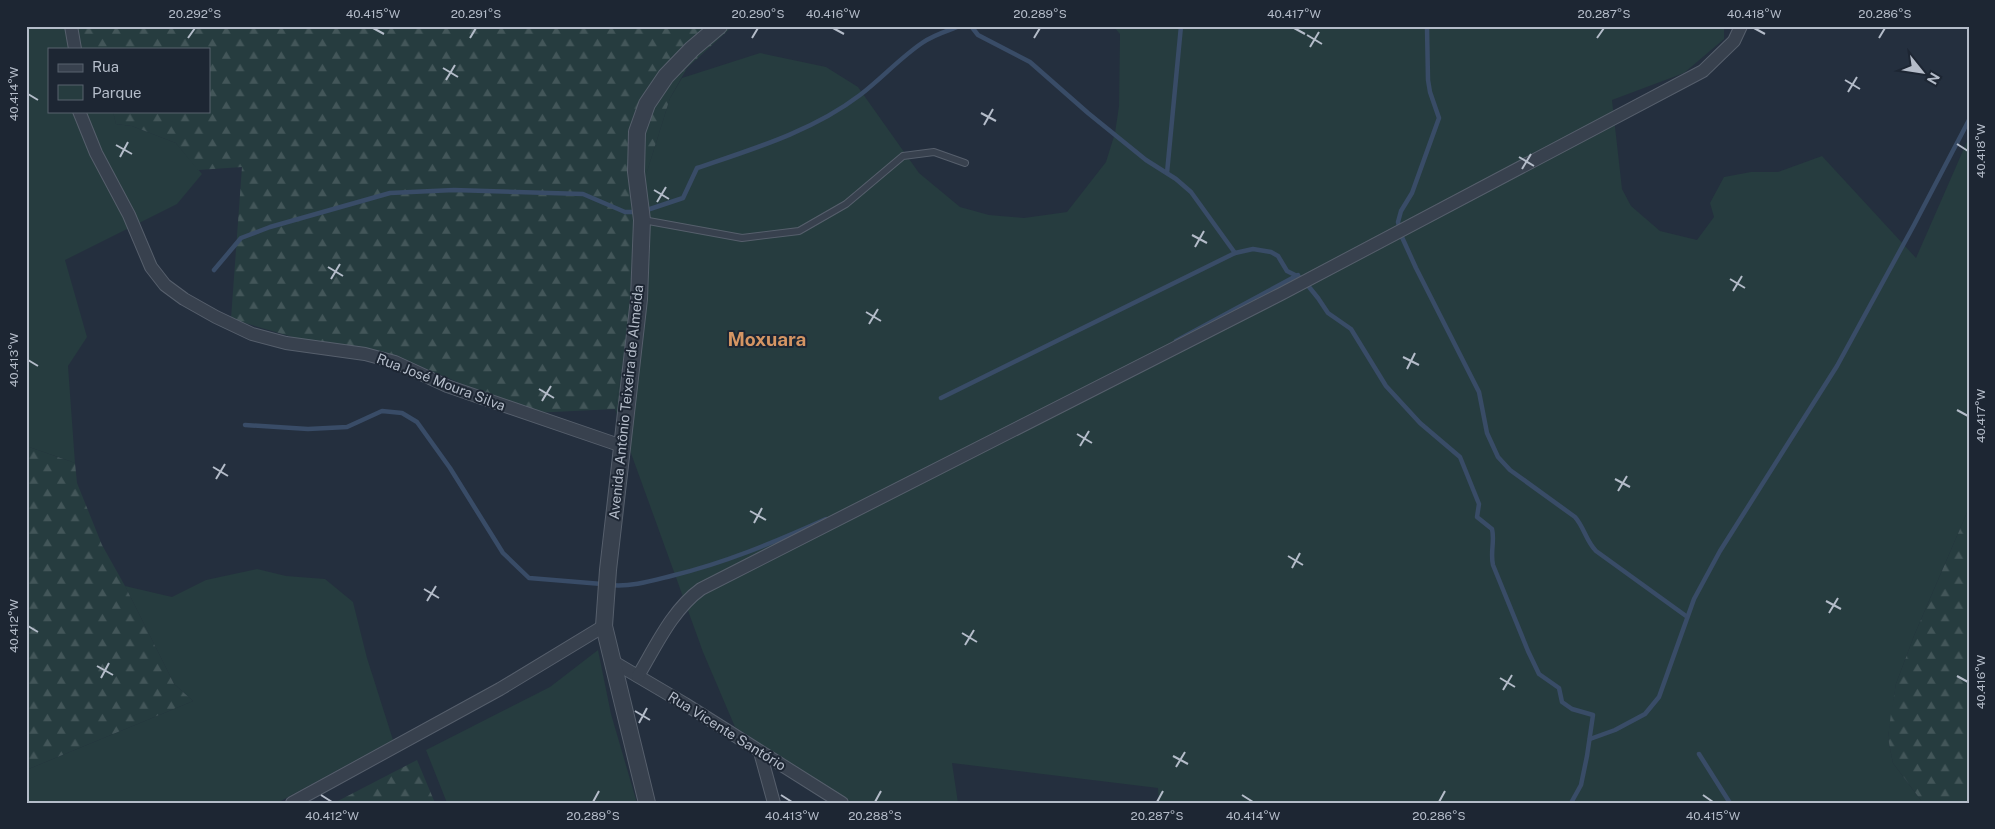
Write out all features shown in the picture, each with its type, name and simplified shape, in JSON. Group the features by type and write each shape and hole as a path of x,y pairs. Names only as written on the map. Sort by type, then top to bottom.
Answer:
{"street":[{"path":"71,26 75,48"},
{"name":"Avenida Antônio Teixeira de Almeida","path":"647,803 604,626 608,570 639,299 642,220 636,172 637,132 646,104 666,76 692,49 719,26"},
{"path":"638,676 678,611 688,599 701,589 1281,294 1702,71 1734,41 1741,26"},
{"name":"Rua José Moura Silva","path":"79,112 96,153 129,216 151,267 165,285 184,299 252,334 286,343 365,354 395,362 447,386 622,446"},
{"path":"292,803 500,689 604,626"},
{"name":"Rua Vicente Santório","path":"612,660 842,803"},
{"path":"760,752 774,803"}],"lane":[{"path":"642,220 742,238 799,231 846,204 903,156 934,152 965,163"}],"green space":[{"path":"26,26 75,26 80,48 48,48 48,112 113,112 116,124 132,126 176,143 202,174 177,204 65,260 87,337 68,366 75,463 26,446"},
{"path":"75,26 733,26 687,68 670,98 644,181 626,344 615,409 532,413 395,356 296,338 231,319 242,167 198,170 176,143 132,126 116,124 113,112 210,112 210,48 80,48"},
{"path":"1113,26 1724,26 1724,39 1684,73 1612,100 1622,189 1631,206 1660,231 1697,240 1714,217 1710,203 1724,177 1751,172 1778,172 1822,156 1916,258 1969,137 1969,508 1914,636 1896,684 1888,738 1893,763 1923,803 1159,803 1158,788 952,763 958,803 853,803 735,727 703,652 615,409 626,344 644,181 670,98 682,78 760,53 826,67 858,87 919,173 960,207 989,215 1024,218 1067,212 1106,162 1115,133 1119,106 1120,34"},
{"path":"26,446 75,463 77,483 102,545 125,586 174,684 193,701 26,770"},
{"path":"1969,508 1969,803 1923,803 1893,763 1888,738 1891,713 1896,684 1914,636"},
{"path":"257,569 286,576 325,579 353,602 367,658 393,740 277,803 26,803 26,770 193,701 174,684 125,586 172,597 206,580"},
{"path":"598,650 611,714 637,803 447,803 426,750 550,687"},
{"path":"417,760 435,803 334,803"}],"waterway":[{"path":"644,211 683,198 697,168 782,138 842,108 868,89 922,43 935,35 960,26"},
{"path":"971,26 978,35 1030,62 1088,113 1146,160 1176,179 1191,192 1235,253"},
{"path":"1167,173 1181,26"},
{"path":"1427,27 1428,80 1439,118 1412,193 1401,211 1398,222 1401,235 1416,268 1479,392 1487,433 1498,457 1510,470 1575,517 1596,551 1686,616"},
{"path":"1590,739 1615,730 1645,714 1659,697 1694,599 1720,551 1837,366 1969,120"},
{"path":"214,270 241,238 270,227 390,193 454,190 583,194 625,212 637,212"},
{"path":"941,398 1235,253 1253,249 1271,252 1278,256 1287,271 1299,277"},
{"path":"1176,341 1298,275"},
{"path":"1305,282 1328,313 1351,329 1386,386 1420,423 1460,457 1479,504 1477,517 1492,529 1493,565 1539,674 1559,688 1562,702 1572,709 1593,715 1581,785 1571,803"},
{"path":"245,425 308,429 347,427 382,411 402,413 417,422 450,468 503,553 529,578 602,584"},
{"path":"610,585 641,583 711,565 769,544 826,519"},
{"path":"1699,754 1730,803"}],"district":[{"name":"Moxuara","path":"767,339"}]}
